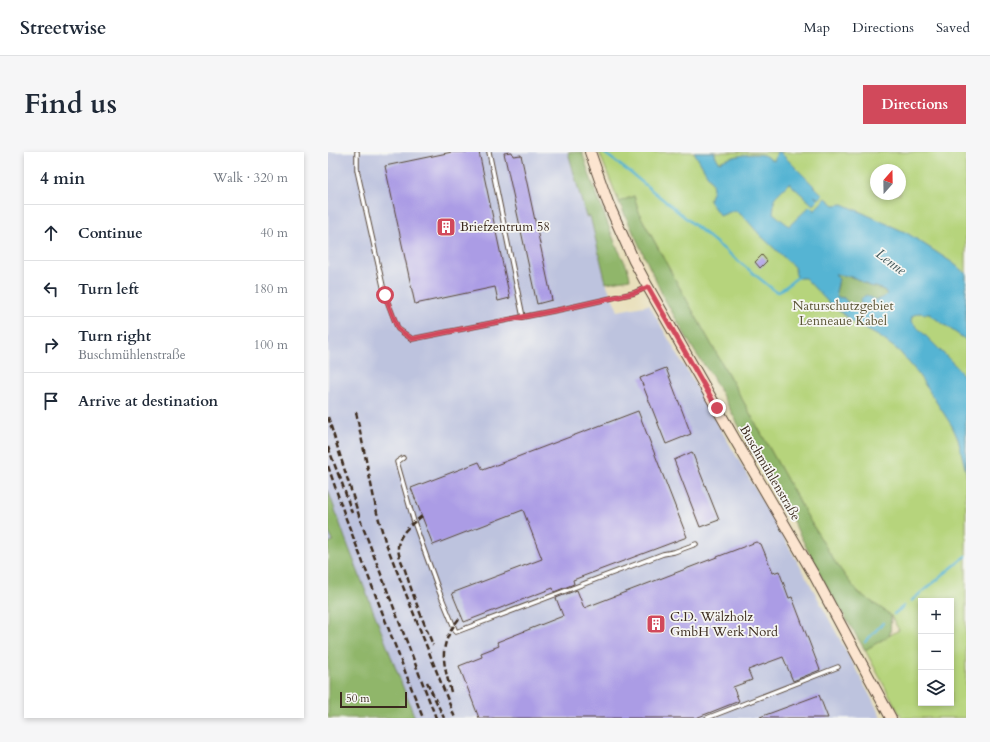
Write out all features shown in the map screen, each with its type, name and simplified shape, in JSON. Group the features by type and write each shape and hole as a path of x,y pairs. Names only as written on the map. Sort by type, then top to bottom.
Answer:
{"street":[{"name":"Buschmühlenstraße","path":"590,152 608,204 634,261 814,575 891,718"}],"lane":[{"path":"358,152 357,170 383,288 398,329 412,339 634,293 648,287"},
{"path":"489,152 523,317"},
{"path":"403,458 397,462 414,522 439,591 456,632 663,554 674,552 696,544"},
{"path":"707,718 838,667"}],"shaded area":[{"path":"328,152 568,152 586,217 590,216 606,283 618,311 649,305 808,580 882,718 328,718"}],"green space":[{"path":"568,152 582,152 598,199 630,279 606,283 590,216 586,217"},
{"name":"Naturschutzgebiet Lenneaue Kabel","path":"599,152 966,152 966,718 903,718 899,713 865,650 899,630 891,616 853,587 833,559 809,519 676,281 640,215 634,196 619,202"},
{"path":"634,196 640,215 676,281 809,519 833,559 859,593 891,616 890,635 865,650 824,582 782,500 753,452 712,376 695,352 664,298 619,202"},
{"path":"834,274 855,278 869,286 884,290 887,294 884,297 856,309 851,307 844,298 837,297 836,292 838,285"},
{"path":"328,490 345,538 415,718 328,718 328,543 333,541 328,531"}],"water":[{"name":"Lenne","path":"694,152 715,152 719,162 752,154 763,155 774,161 777,152 780,152 823,195 819,199 814,196 818,200 813,205 789,183 775,197 773,213 789,226 810,206 815,211 815,209 826,198 834,205 843,204 907,233 953,263 966,274 966,340 929,314 918,313 912,316 911,321 955,365 966,379 966,472 958,439 952,426 916,371 899,351 880,337 853,322 829,303 805,278 797,278 794,267 735,210 720,216 709,201 713,189 712,183","holes":["835,275 855,278 869,286 884,290 887,294 876,300 866,295 861,299 860,307 856,309 851,307 844,298 837,297 836,292 839,279"]}],"building":[{"name":"Briefzentrum 58","path":"452,152 479,152 510,298 498,301 495,287 415,304 385,166"},
{"path":"512,152 513,156 521,155 552,300 537,304 504,153"},
{"path":"762,255 767,261 760,268 755,262"},
{"path":"666,368 691,434 666,444 640,378"},
{"path":"638,411 687,537 573,580 574,584 554,592 553,588 464,622 452,593 542,559 523,510 433,545 411,488 479,462 483,470"},
{"path":"692,452 719,520 700,527 674,460"},
{"name":"C.D. Wälzholz GmbH Werk Nord","path":"756,542 761,544 773,573 779,571 789,598 792,597 820,670 793,681 783,657 748,670 752,680 733,687 739,701 696,718 479,718 459,666 482,657 481,653 499,646 497,642 563,616 556,598 577,590 584,608"},
{"path":"819,695 828,718 760,717"}],"waterway":[{"path":"603,152 775,291 779,292 799,276"},
{"path":"911,601 966,556"},
{"path":"894,614 904,606"},
{"path":"865,642 883,623"}],"railway":[{"path":"356,412 377,513 385,541 455,718"},
{"path":"328,417 361,522 436,718"},
{"path":"328,447 340,479"},
{"path":"328,466 345,516 423,718"},
{"path":"339,474 352,513"},
{"path":"422,516 403,533 399,542 398,550 400,559 433,645"},
{"path":"451,692 444,661 445,644 448,635 461,616"},
{"path":"427,682 444,718"}],"place":[{"name":"Briefzentrum 58","path":"446,227"},
{"name":"C.D. Wälzholz GmbH Werk Nord","path":"656,624"}],"route":[{"path":"385,295 398,329 412,339 563,309 634,293 648,287 717,408"}]}
